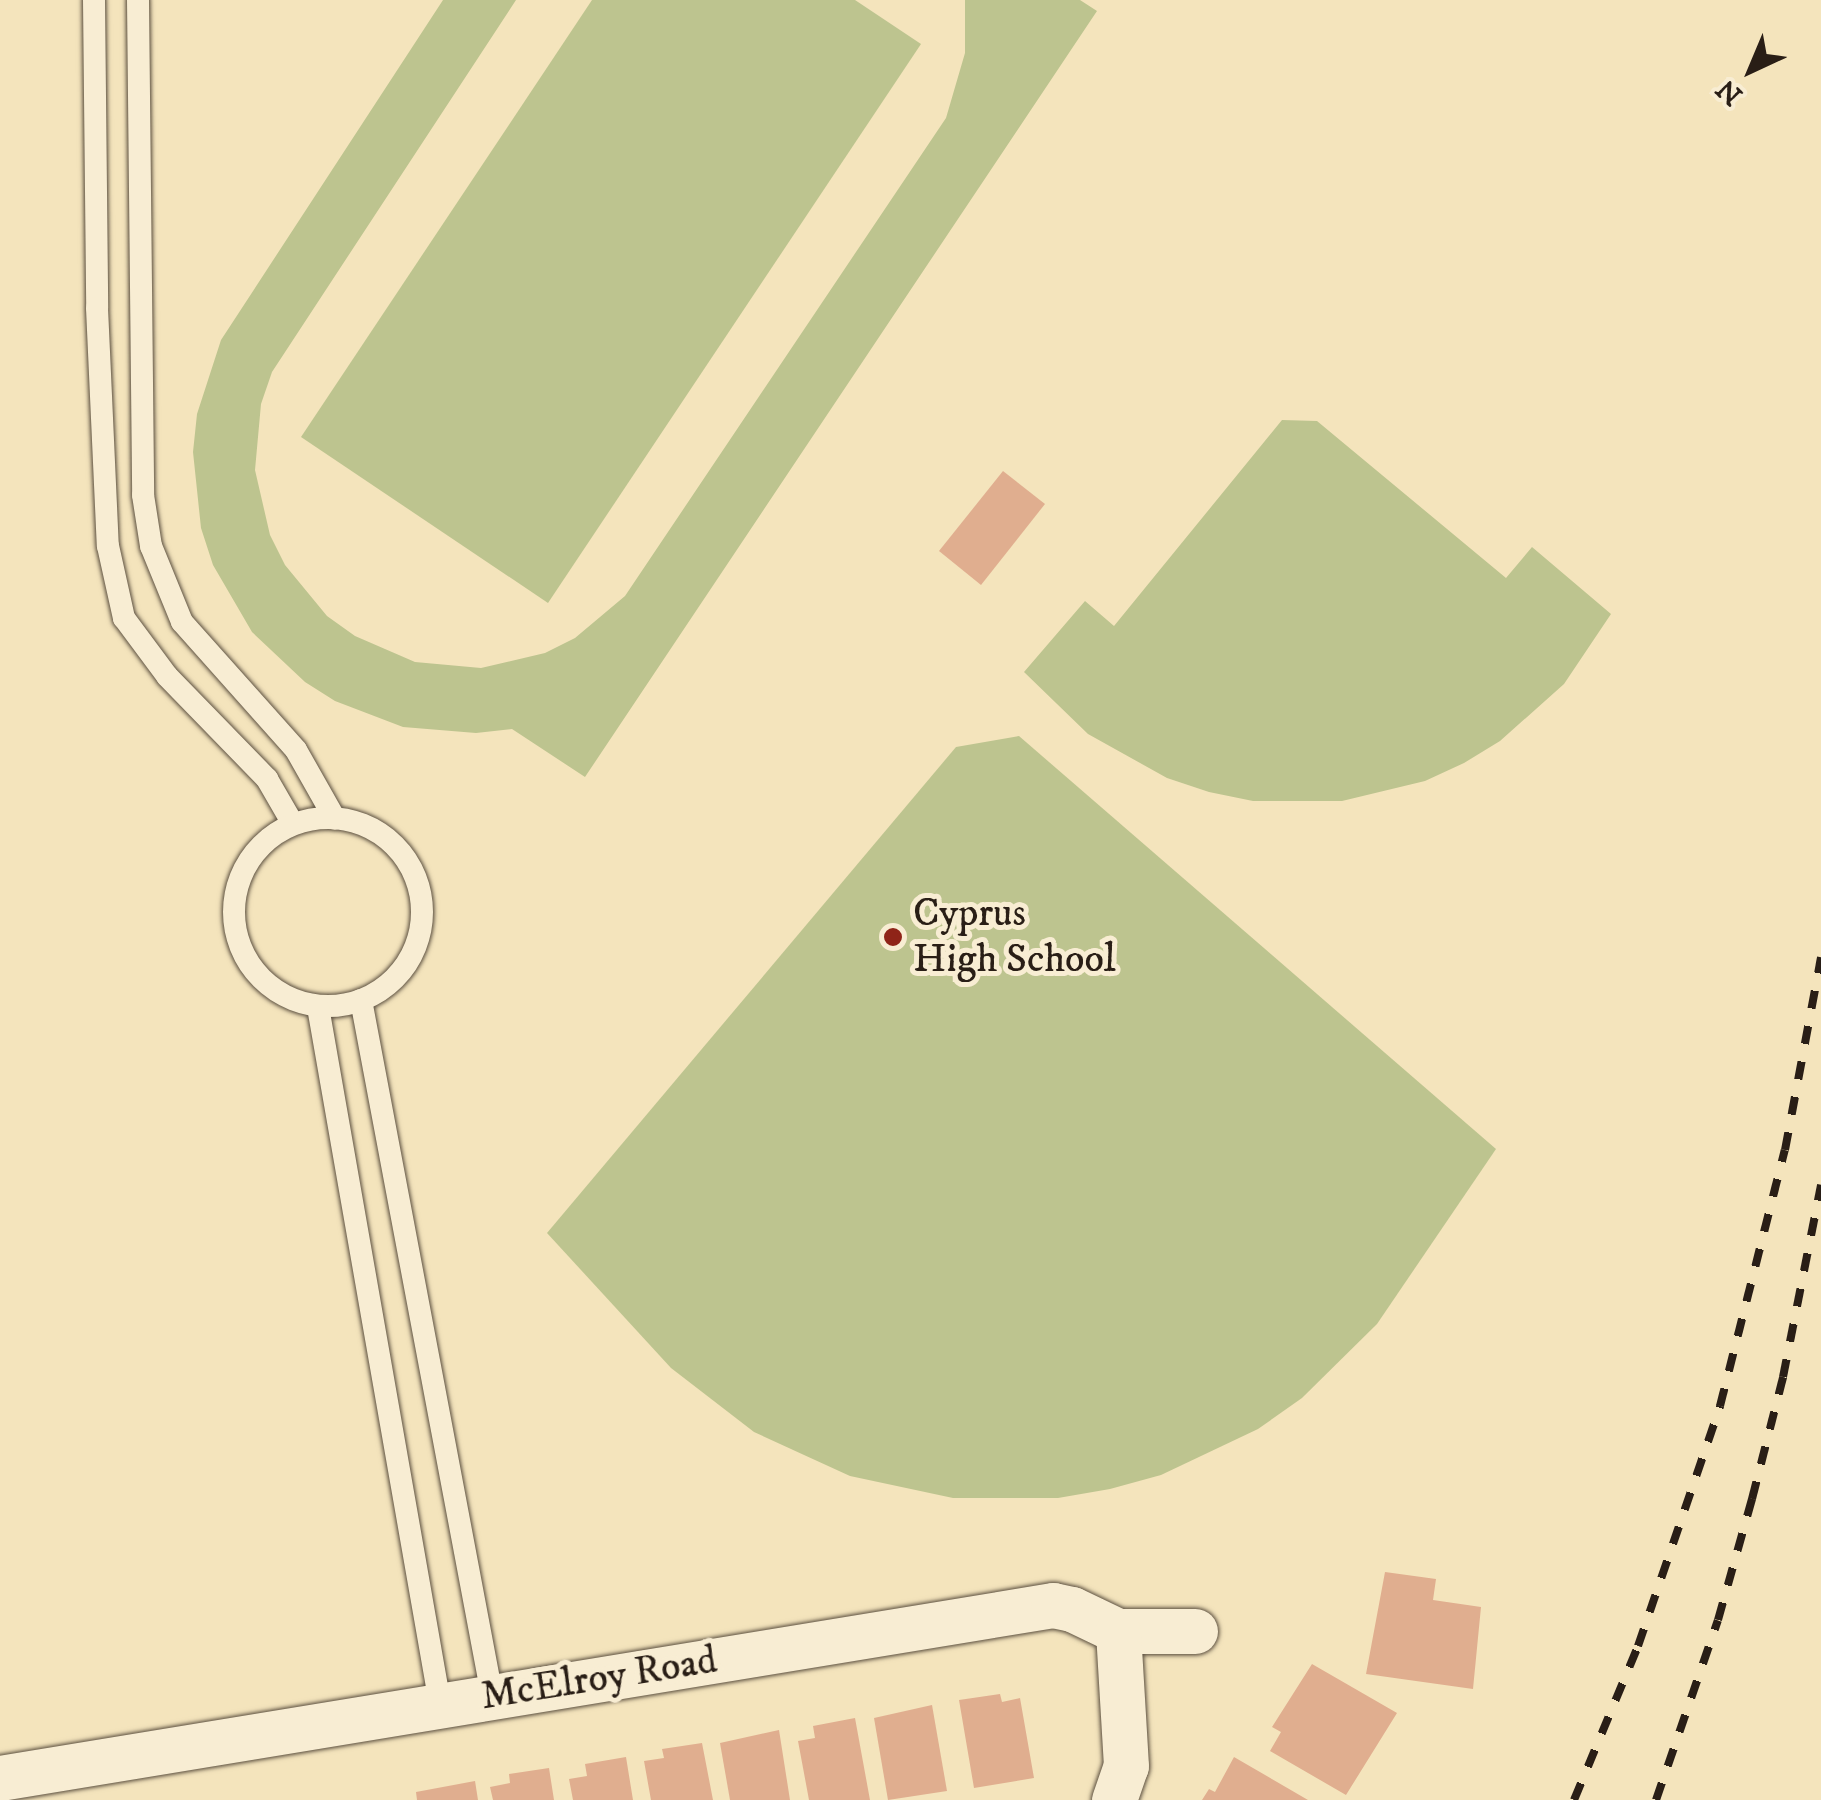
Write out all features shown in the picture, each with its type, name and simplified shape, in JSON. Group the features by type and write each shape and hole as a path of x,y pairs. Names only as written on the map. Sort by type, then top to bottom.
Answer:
{"street":[{"name":"McElroy Road","path":"0,1778 1053,1605 1072,1608 1118,1632 1195,1631"},
{"path":"1114,1800 1126,1766 1118,1632"}],"lane":[{"path":"94,0 97,308 108,546 124,618 168,676 267,779 293,824"},
{"path":"138,0 142,496 151,546 182,622 296,750 336,819"},
{"path":"355,821 383,835 405,857 419,885 423,916 417,946 402,973 378,994 318,1007 287,998 261,980 242,954 234,922 235,893 246,864 266,840 293,824 355,821"},
{"path":"361,1000 492,1695"},
{"path":"318,1007 440,1704"}],"green space":[{"path":"443,0 516,0 272,372 261,404 255,470 270,535 285,565 327,616 355,636 415,662 481,668 545,653 575,638 625,596 946,118 965,53 965,0 1080,0 1097,11 585,777 512,729 476,733 403,727 335,701 305,682 252,632 213,565 201,528 193,452 197,414 221,340"},
{"path":"592,0 855,0 921,44 548,603 301,437"},
{"path":"1282,420 1317,421 1506,578 1532,547 1611,614 1564,684 1500,741 1464,763 1425,781 1342,801 1253,801 1209,792 1167,778 1088,734 1024,672 1085,601 1114,626"},
{"path":"1019,736 1496,1149 1377,1324 1302,1398 1258,1429 1161,1475 1110,1489 1058,1498 953,1498 850,1476 754,1432 671,1368 547,1233 956,747"}],"building":[{"path":"1003,471 1045,504 981,585 939,551"},
{"path":"1385,1572 1436,1579 1433,1600 1481,1607 1473,1689 1366,1674"},
{"path":"1312,1664 1397,1713 1346,1795 1270,1751 1281,1732 1272,1727"},
{"path":"1000,1694 1002,1702 1020,1698 1034,1778 974,1788 959,1700"},
{"path":"932,1705 947,1791 888,1800 874,1718"},
{"path":"855,1718 870,1800 809,1800 798,1741 815,1738 813,1726"},
{"path":"779,1730 790,1800 730,1800 720,1743"},
{"path":"702,1743 713,1800 651,1800 644,1761 664,1758 662,1749"},
{"path":"626,1757 633,1800 573,1800 569,1779 587,1776 585,1764"},
{"path":"1234,1757 1308,1800 1202,1800 1209,1789 1215,1792"},
{"path":"549,1768 554,1800 493,1800 490,1787 510,1783 509,1774"},
{"path":"475,1781 478,1800 417,1800 416,1792"}],"railway":[{"path":"1574,1800 1638,1646 1720,1406 1785,1150 1821,957"},
{"path":"1656,1800 1718,1620 1752,1499 1783,1377 1821,1185"}],"place":[{"name":"Cyprus High School","path":"893,937"}]}
